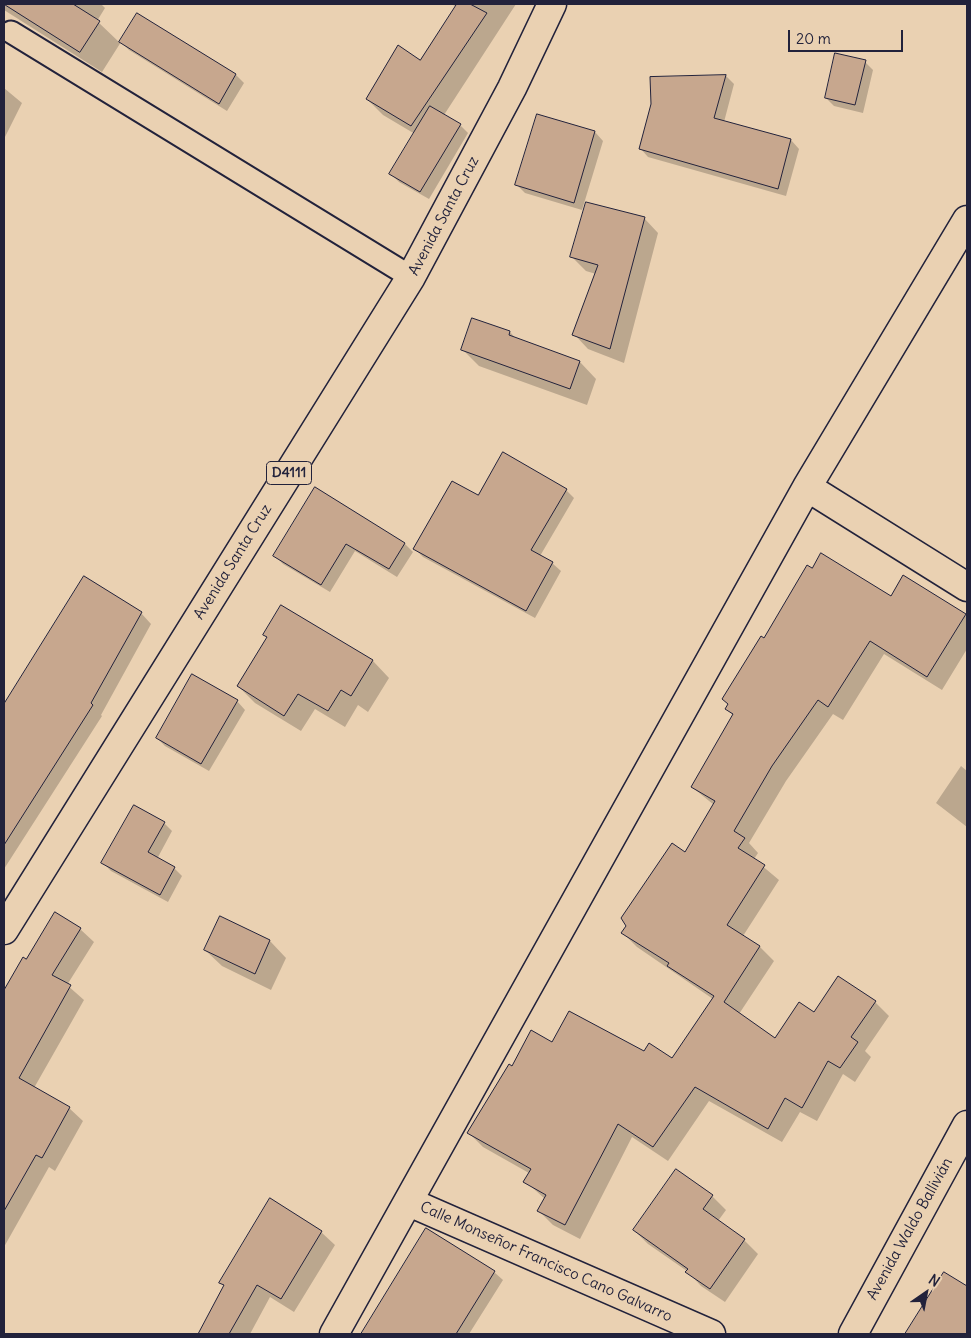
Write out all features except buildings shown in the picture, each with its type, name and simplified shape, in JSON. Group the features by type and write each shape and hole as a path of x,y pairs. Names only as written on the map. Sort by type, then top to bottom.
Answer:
{"street":[{"name":"Avenida Santa Cruz","path":"4,930 411,277 512,88 552,4"},
{"path":"334,1334 807,487 967,220"},
{"path":"807,487 967,587"},
{"name":"Avenida Waldo Ballivián","path":"853,1334 967,1124"},
{"name":"Calle Monseñor Francisco Cano Galvarro","path":"409,1202 711,1334"}],"lane":[{"path":"11,32 411,277"}]}
